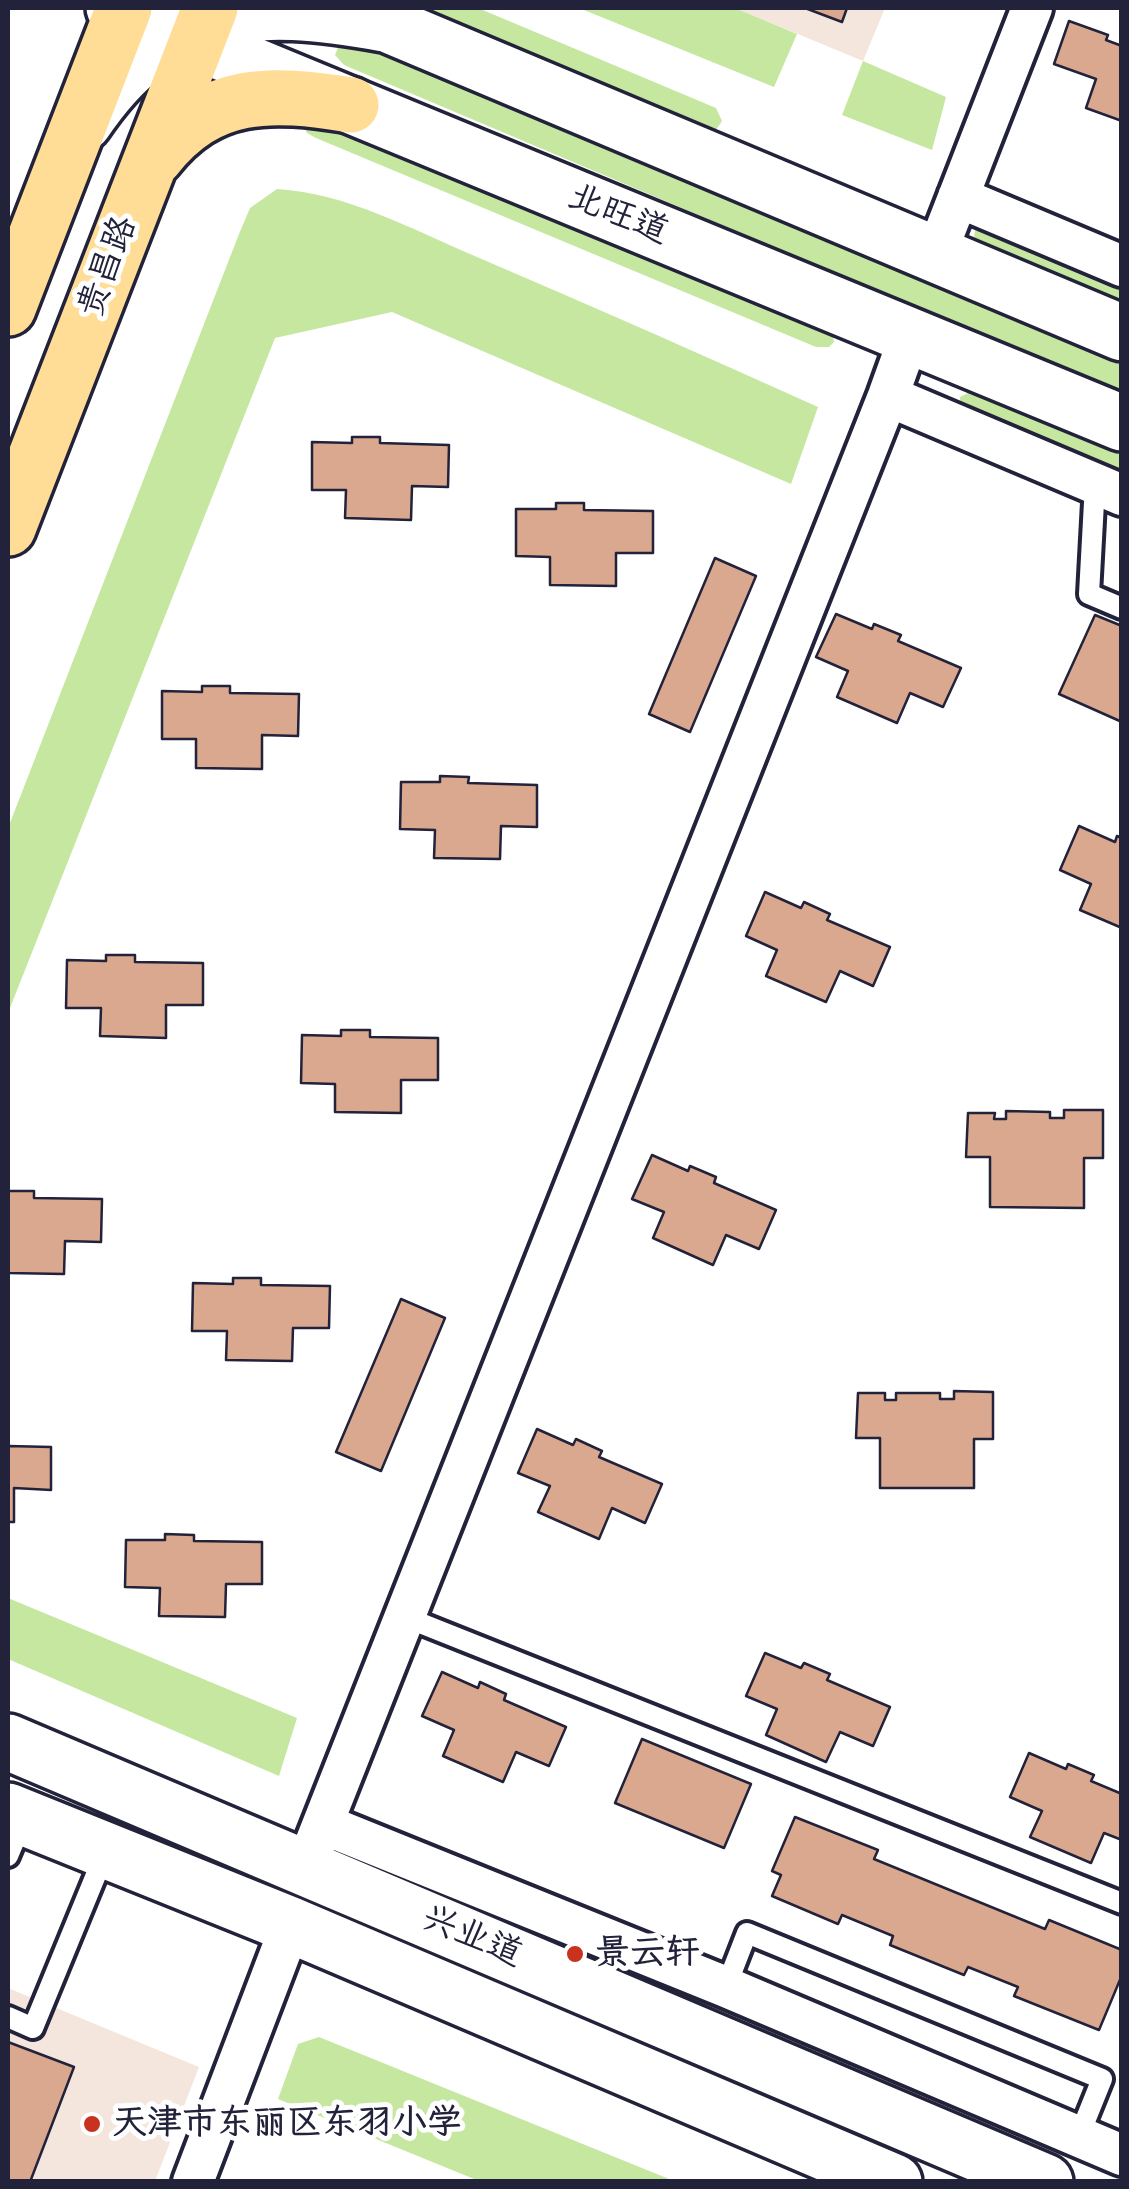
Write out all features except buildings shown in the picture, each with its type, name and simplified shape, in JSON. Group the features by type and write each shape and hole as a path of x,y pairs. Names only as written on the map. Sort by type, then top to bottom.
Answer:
{"main road":[{"path":"8,308 120,9"},
{"name":"贵昌路","path":"8,528 196,26"},
{"path":"146,168 173,134 194,118 221,106 276,97 351,105"}],"street":[{"path":"72,140 106,90 149,49 196,26 227,14 284,8 368,16 1122,333"},
{"path":"936,254 1032,8"},
{"name":"北旺道","path":"120,9 196,26 351,105 1122,423"},
{"path":"958,197 1122,266"},
{"path":"910,335 314,1845 726,1987 1122,2155"},
{"path":"888,396 1108,490"},
{"name":"兴业道","path":"8,1742 314,1845 1045,2182"},
{"name":"兴业道","path":"13,1829 105,1852 291,1925 894,2182"},
{"path":"193,2182 291,1925"}],"lane":[{"path":"1108,490 1089,594 1122,608"},
{"path":"405,1617 1122,1903"},
{"path":"8,2017 33,2028 105,1852"},
{"path":"726,1987 748,1933 1102,2079 1079,2136"}],"shaded area":[{"path":"735,8 885,8 863,61"},
{"name":"天津市东丽区东羽小学","path":"8,1988 199,2067 155,2181 8,2181"}],"green space":[{"path":"413,8 478,8 716,108 722,121 716,130 706,132"},
{"path":"579,8 735,8 797,34 774,87"},
{"path":"355,39 1121,361 1121,394 344,65 335,55 341,40"},
{"path":"863,61 946,97 932,150 842,115"},
{"path":"310,113 832,331 834,342 829,347 816,347 316,138 307,133 302,122"},
{"path":"277,189 329,198 379,214 818,407 791,484 392,312 275,338 8,1013 8,828 239,234 250,208"},
{"path":"976,225 1121,277 1121,301 979,241 974,237"},
{"path":"972,391 1121,453 1121,477 961,410 960,397"},
{"path":"8,1598 297,1718 279,1776 8,1659"},
{"path":"319,2037 674,2181 479,2181 278,2099 298,2044"}],"place":[{"name":"景云轩","path":"575,1954"},
{"name":"天津市东丽区东羽小学","path":"92,2124"}]}
